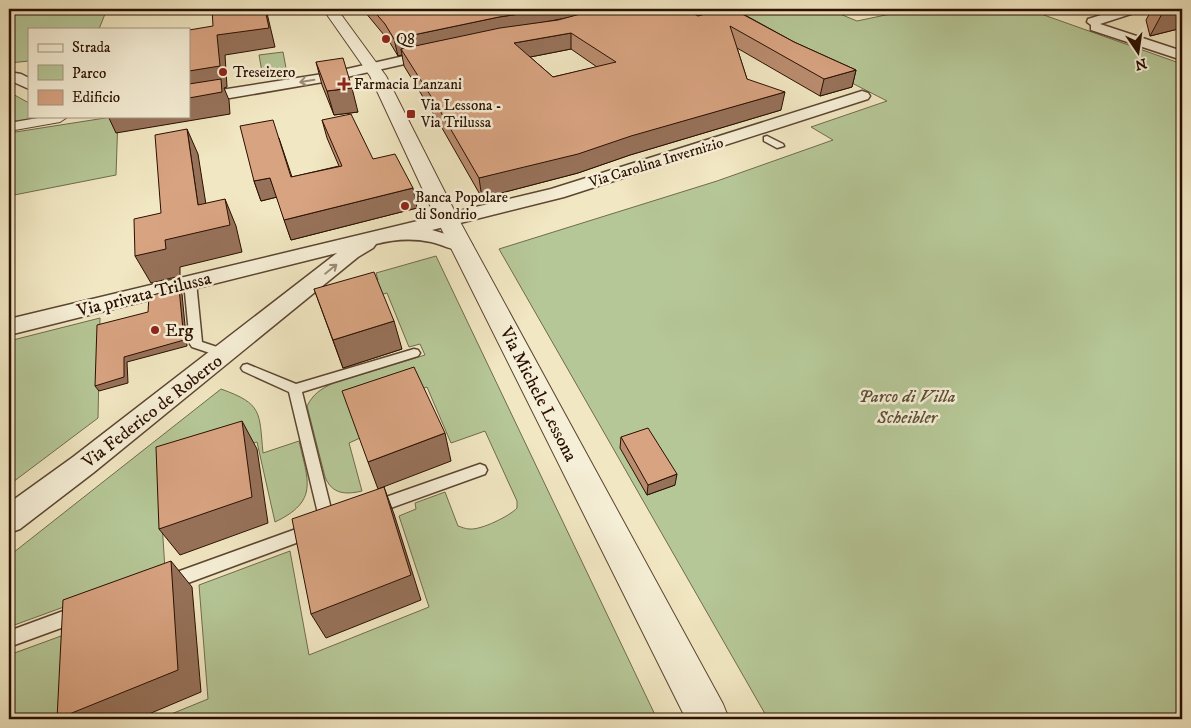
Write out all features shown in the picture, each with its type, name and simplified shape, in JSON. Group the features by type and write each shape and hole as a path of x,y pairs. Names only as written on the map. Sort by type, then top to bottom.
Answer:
{"street":[{"name":"Via Michele Lessona","path":"330,9 372,68 454,232 708,719"},
{"path":"1095,24 1132,9"},
{"path":"1079,22 1095,24 1182,56"},
{"path":"190,100 329,78 445,51"},
{"path":"9,76 16,77 28,84"},
{"name":"Via Carolina Invernizio","path":"454,232 498,208 584,185 862,96"},
{"path":"9,127 60,118"},
{"name":"Via Federico de Roberto","path":"9,520 83,466 351,253 379,235 409,234 434,236 454,232"},
{"name":"Via Federico de Roberto","path":"278,260 379,235 454,232"},
{"path":"278,260 293,264 302,270 302,279 294,300"},
{"name":"Via privata Trilussa","path":"9,327 278,260"}],"lane":[{"path":"767,139 780,146"},
{"path":"190,282 196,344 225,354"},
{"path":"247,368 296,389 414,353"},
{"path":"296,389 327,525"},
{"path":"363,512 480,470"},
{"path":"158,585 345,519"},
{"path":"9,639 93,609"}],"green space":[{"path":"9,9 107,9 99,28 28,28 28,61 9,63"},
{"name":"Parco di Villa Scheibler","path":"762,9 828,9 857,21 914,9 1027,9 1182,64 1182,719 768,719 499,249 717,181 833,140 811,127 887,101 725,18"},
{"path":"283,52 286,68 262,72 259,55"},
{"path":"9,92 28,102 28,118 34,118 9,122"},
{"path":"105,118 118,118 116,175 9,196 9,133"},
{"path":"436,256 657,719 159,719 208,699 199,585 290,551 309,655 429,607 399,516 416,509 415,503 445,492 458,526 470,529 495,522 517,508 517,501 485,431 451,443 427,387 351,412 360,438 349,443 362,491 340,492 331,487 325,477 307,406 312,398 333,383 425,355 420,344 409,347 387,293 337,307 369,283 378,280 376,273"},
{"path":"100,318 98,418 9,485 9,341"},
{"path":"221,389 245,400 256,411 261,428 263,453 299,441 307,479 307,489 299,506 275,522 257,442 159,475 165,570 9,627 9,556"},
{"path":"72,632 80,719 9,719 9,655"}],"building":[{"path":"212,9 265,9 269,28 217,35 220,66 190,71 190,30 213,26"},
{"path":"372,9 553,9 499,17 394,39 385,24"},
{"path":"599,9 685,9 698,16 705,14 705,11 699,9 733,9 794,42 856,70 824,79 730,26 747,79 785,92 631,136 578,154 479,178 401,49 500,28 558,20","holes":["571,33 616,62 553,77 514,43"]},
{"path":"1162,9 1178,9 1163,12"},
{"path":"343,58 352,88 327,91 316,62"},
{"path":"221,79 222,92 190,98 190,84"},
{"path":"351,114 373,159 395,154 413,188 284,220 270,178 254,181 240,126 273,120 291,177 342,166 322,120"},
{"path":"187,129 198,205 225,199 230,225 165,240 166,249 135,256 134,219 161,213 155,135"},
{"path":"374,272 394,321 333,340 314,289"},
{"path":"179,288 184,340 124,357 124,377 95,386 97,325 148,312 149,296"},
{"path":"414,367 445,433 368,462 342,391"},
{"path":"242,421 252,497 159,529 156,447"},
{"path":"648,428 677,474 648,485 621,437"},
{"path":"384,487 411,575 311,614 292,519"},
{"path":"171,561 178,670 57,719 63,600"}],"place":[{"name":"Q8","path":"386,39"},
{"name":"Treseizero","path":"223,72"},
{"name":"Farmacia Lanzani","path":"344,84"},
{"name":"Via Lessona - Via Trilussa","path":"411,114"},
{"name":"Banca Popolare di Sondrio","path":"405,206"},
{"name":"Erg","path":"155,330"}]}
